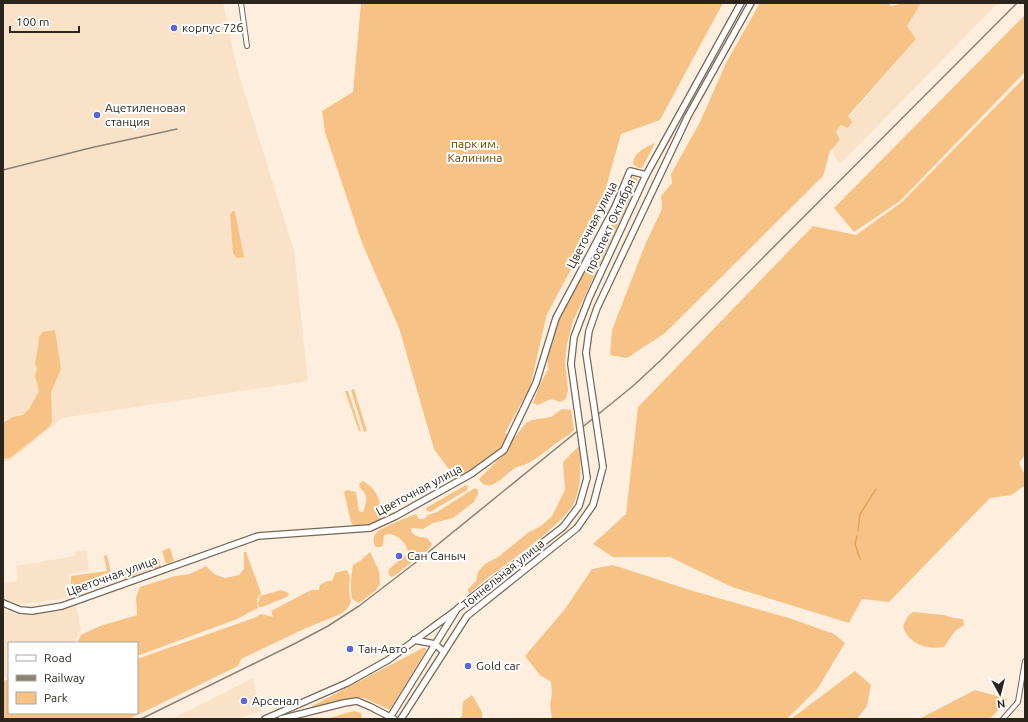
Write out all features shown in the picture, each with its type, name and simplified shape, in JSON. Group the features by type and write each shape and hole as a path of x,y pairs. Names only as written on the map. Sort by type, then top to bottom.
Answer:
{"main road":[{"name":"проспект Октября","path":"587,478 571,364 574,337 586,304 646,175 741,3"},
{"name":"проспект Октября","path":"603,467 586,353 589,331 597,308 688,116 751,3"},
{"name":"Цветочная улица","path":"3,603 20,610 32,611 62,606 258,536 370,528 396,516 471,474 504,450 536,383 556,318 615,207 630,171 646,175"},
{"name":"Тоннельная улица","path":"401,719 467,616 577,528 594,505 603,467"},
{"name":"Тоннельная улица","path":"391,718 457,610 563,527 580,506 587,478"},
{"path":"264,719 346,683 388,660 457,610"},
{"path":"414,640 435,644 444,652"},
{"path":"280,719 357,701 391,718"}],"street":[{"path":"241,3 246,46"},
{"path":"1003,719 1018,702 1025,661"}],"shaded area":[{"path":"3,3 223,3 237,68 294,251 308,381 62,418 11,460 3,462"},
{"path":"921,3 998,3 840,164 834,156 832,148 840,140 836,132 916,39 907,26"},
{"path":"87,550 89,571 68,574 70,583 66,585 67,598 20,604 3,599 3,583 17,581 16,566 75,556 75,552"},
{"path":"76,605 81,630 75,642 8,642 8,678 3,679 3,611 23,615"},
{"path":"253,678 261,711 236,719 172,719"}],"green space":[{"name":"парк им. Калинина","path":"361,3 723,3 660,120 621,134 596,223 547,314 530,387 505,433 509,435 501,449 461,478 448,468 434,449 399,328 362,243 325,132 322,111 353,92"},
{"path":"760,3 888,3 891,6 904,3 921,3 907,26 916,39 848,116 852,122 848,128 841,125 836,132 840,140 830,151 823,176 665,333 627,358 610,355 612,330 645,245 661,211 661,196 672,183 671,174 700,122 726,63"},
{"path":"1025,15 1025,72 900,201 854,232 834,208"},
{"path":"1025,77 1025,455 1019,463 1025,475 1024,486 1011,495 990,498 889,602 862,599 849,623 732,587 670,557 613,557 593,544 626,514 638,407 813,226 856,235 902,202"},
{"path":"654,143 642,168 638,168 633,164 637,154"},
{"path":"633,177 638,179 628,204 573,321 567,344 565,362 568,390 566,399 560,402 551,399 538,405 533,403 548,369 547,358 557,322 623,204 626,202 630,181"},
{"path":"233,211 235,212 244,257 237,258 233,253 230,214"},
{"path":"55,330 61,369 51,392 52,422 50,426 10,458 3,459 3,423 13,417 23,415 29,409 39,391 35,376 37,369 35,363 39,337 43,332"},
{"path":"354,389 367,431 364,432 351,390"},
{"path":"345,391 348,391 361,431 359,431"},
{"path":"562,409 571,410 574,430 570,434 529,463 515,468 497,482 488,485 483,484 479,479 507,451 514,438 526,423 532,420 551,417"},
{"path":"579,446 580,482 577,496 570,510 534,544 490,576 470,593 468,592 468,589 476,581 478,572 485,564 498,557 529,532 541,526 552,516 565,490 563,462"},
{"path":"363,481 372,488 378,497 381,508 381,520 367,526 354,527 351,522 344,492 347,490 356,492 359,511 363,512 366,497 359,484"},
{"path":"466,485 468,486 467,490 430,512 426,510 426,508"},
{"path":"475,488 478,490 478,494 474,502 453,518 433,523 423,529 412,528 411,531 415,535 427,538 432,544 429,549 391,577 388,573 389,569 408,553 407,549 400,538 388,534 384,535 383,545 381,547 376,547 374,539 377,532 416,514 419,519 424,519 428,515 437,512"},
{"path":"170,548 174,561 166,564 162,551"},
{"path":"244,552 246,552 261,593 257,599 258,608 237,619 138,656 138,642 78,642 81,635 100,626 137,615 136,597 140,587 175,576 190,574 206,566 214,574 225,578 239,575 244,569"},
{"path":"370,552 379,571 380,584 375,591 359,603 352,599 351,582 353,565"},
{"path":"107,555 112,578 91,581 82,585 73,595 70,594 71,576 107,571 104,556"},
{"path":"157,558 159,559 161,567 134,575 133,578 124,579 123,568"},
{"path":"613,565 693,591 789,618 834,634 845,643 818,688 787,719 552,719 550,704 552,694 551,682 540,675 525,656 565,609 592,569"},
{"path":"347,570 350,578 349,591 351,602 347,609 341,614 306,628 241,659 238,666 129,719 3,719 3,681 8,679 8,714 138,714 138,659 254,618 261,614 273,617 271,611 311,590 319,590 320,585 327,581 332,581 335,573"},
{"path":"281,590 289,593 287,597 259,607 258,603 260,596"},
{"path":"913,612 944,615 963,619 964,625 955,631 944,647 931,648 914,641 909,637 903,626 908,616"},
{"path":"423,648 426,648 426,651 390,710 364,698 356,697 312,708 312,706"},
{"path":"855,671 871,685 867,706 857,719 791,719"},
{"path":"975,690 1008,699 990,719 919,719"},
{"path":"472,695 482,712 482,719 459,719 462,716 463,702"},
{"path":"354,711 361,713 362,719 326,719"}],"waterway":[{"path":"858,531 860,514 876,489"},
{"path":"857,536 855,544 860,559"}],"railway":[{"path":"141,719 296,643 328,626 359,606 415,563 633,386 661,360 1017,3"},
{"path":"3,170 90,148 177,129"}],"place":[{"name":"корпус 72б","path":"174,28"},
{"name":"Ацетиленовая станция","path":"97,115"},
{"name":"Сан Саныч","path":"399,556"},
{"name":"Тан-Авто","path":"350,649"},
{"name":"Gold car","path":"468,666"},
{"name":"Арсенал","path":"244,701"}]}
